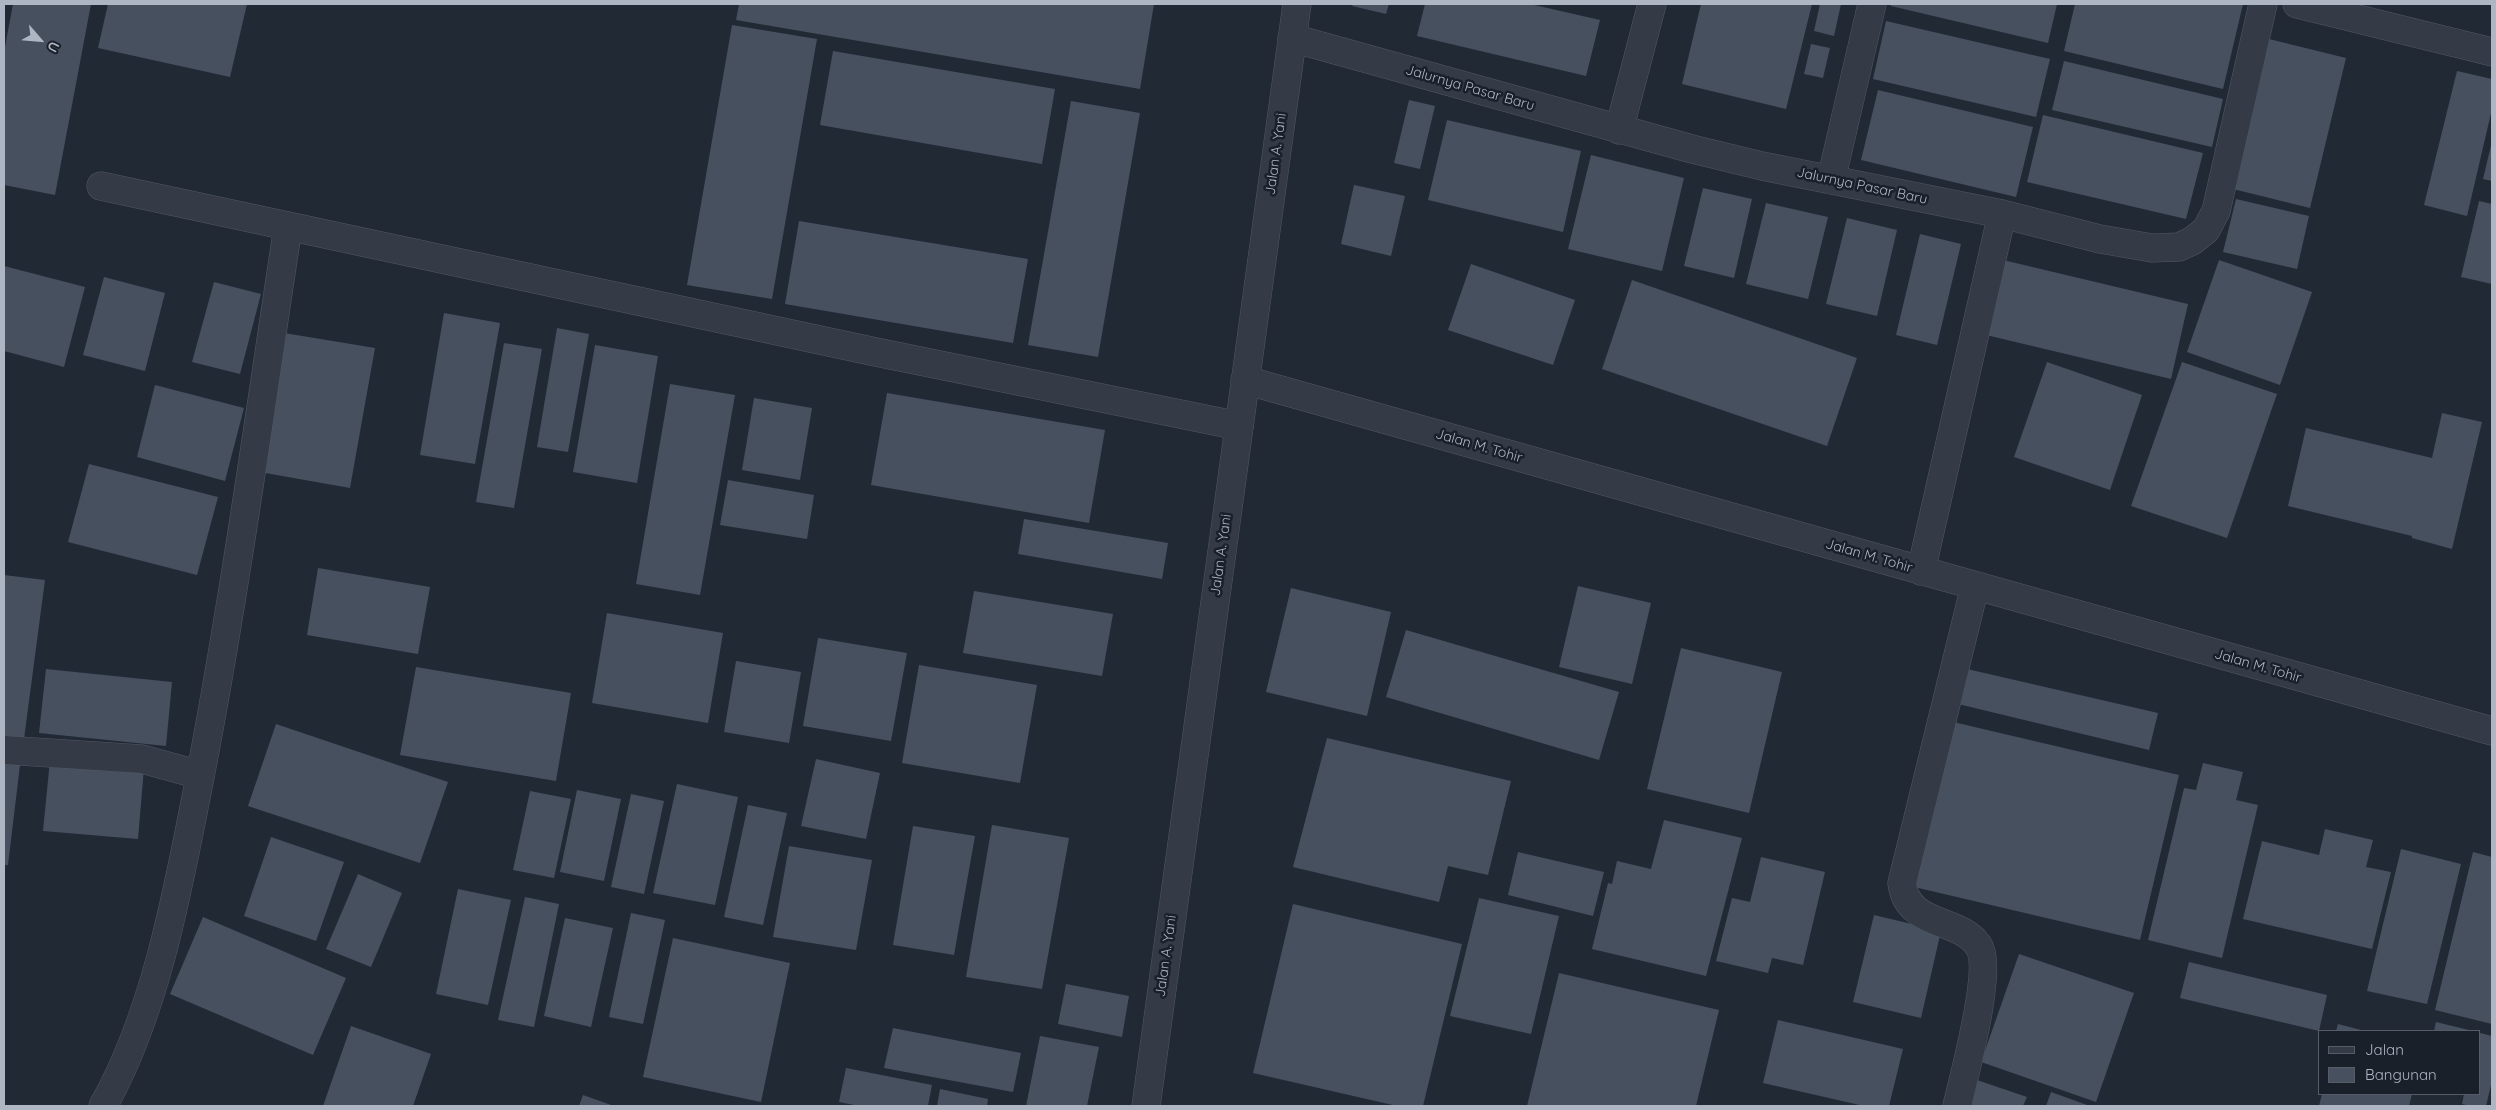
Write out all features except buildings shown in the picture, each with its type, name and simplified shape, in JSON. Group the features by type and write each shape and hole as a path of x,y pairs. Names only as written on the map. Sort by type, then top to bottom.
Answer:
{"street":[{"name":"Jalan A. Yani","path":"1146,1106 1297,4"},
{"path":"1619,130 1652,4"},
{"path":"1831,180 1872,4"},
{"name":"Jalurnya Pasar Baru","path":"1292,38 1619,130 1762,166 2002,214 2100,239 2152,248 2179,247 2192,241 2206,230 2216,211 2263,4"},
{"path":"2297,4 2492,52"},
{"path":"101,186 871,351 1239,426"},
{"path":"1921,570 2002,214"},
{"path":"103,1106 127,1057 156,972 182,869 212,718 288,227"},
{"name":"Jalan M. Tohir","path":"1245,380 2492,731"},
{"path":"1957,1106 1982,988 1984,964 1979,945 1969,936 1911,907 1904,896 1902,883 1975,586"},
{"path":"4,750 142,759 200,774"}]}
